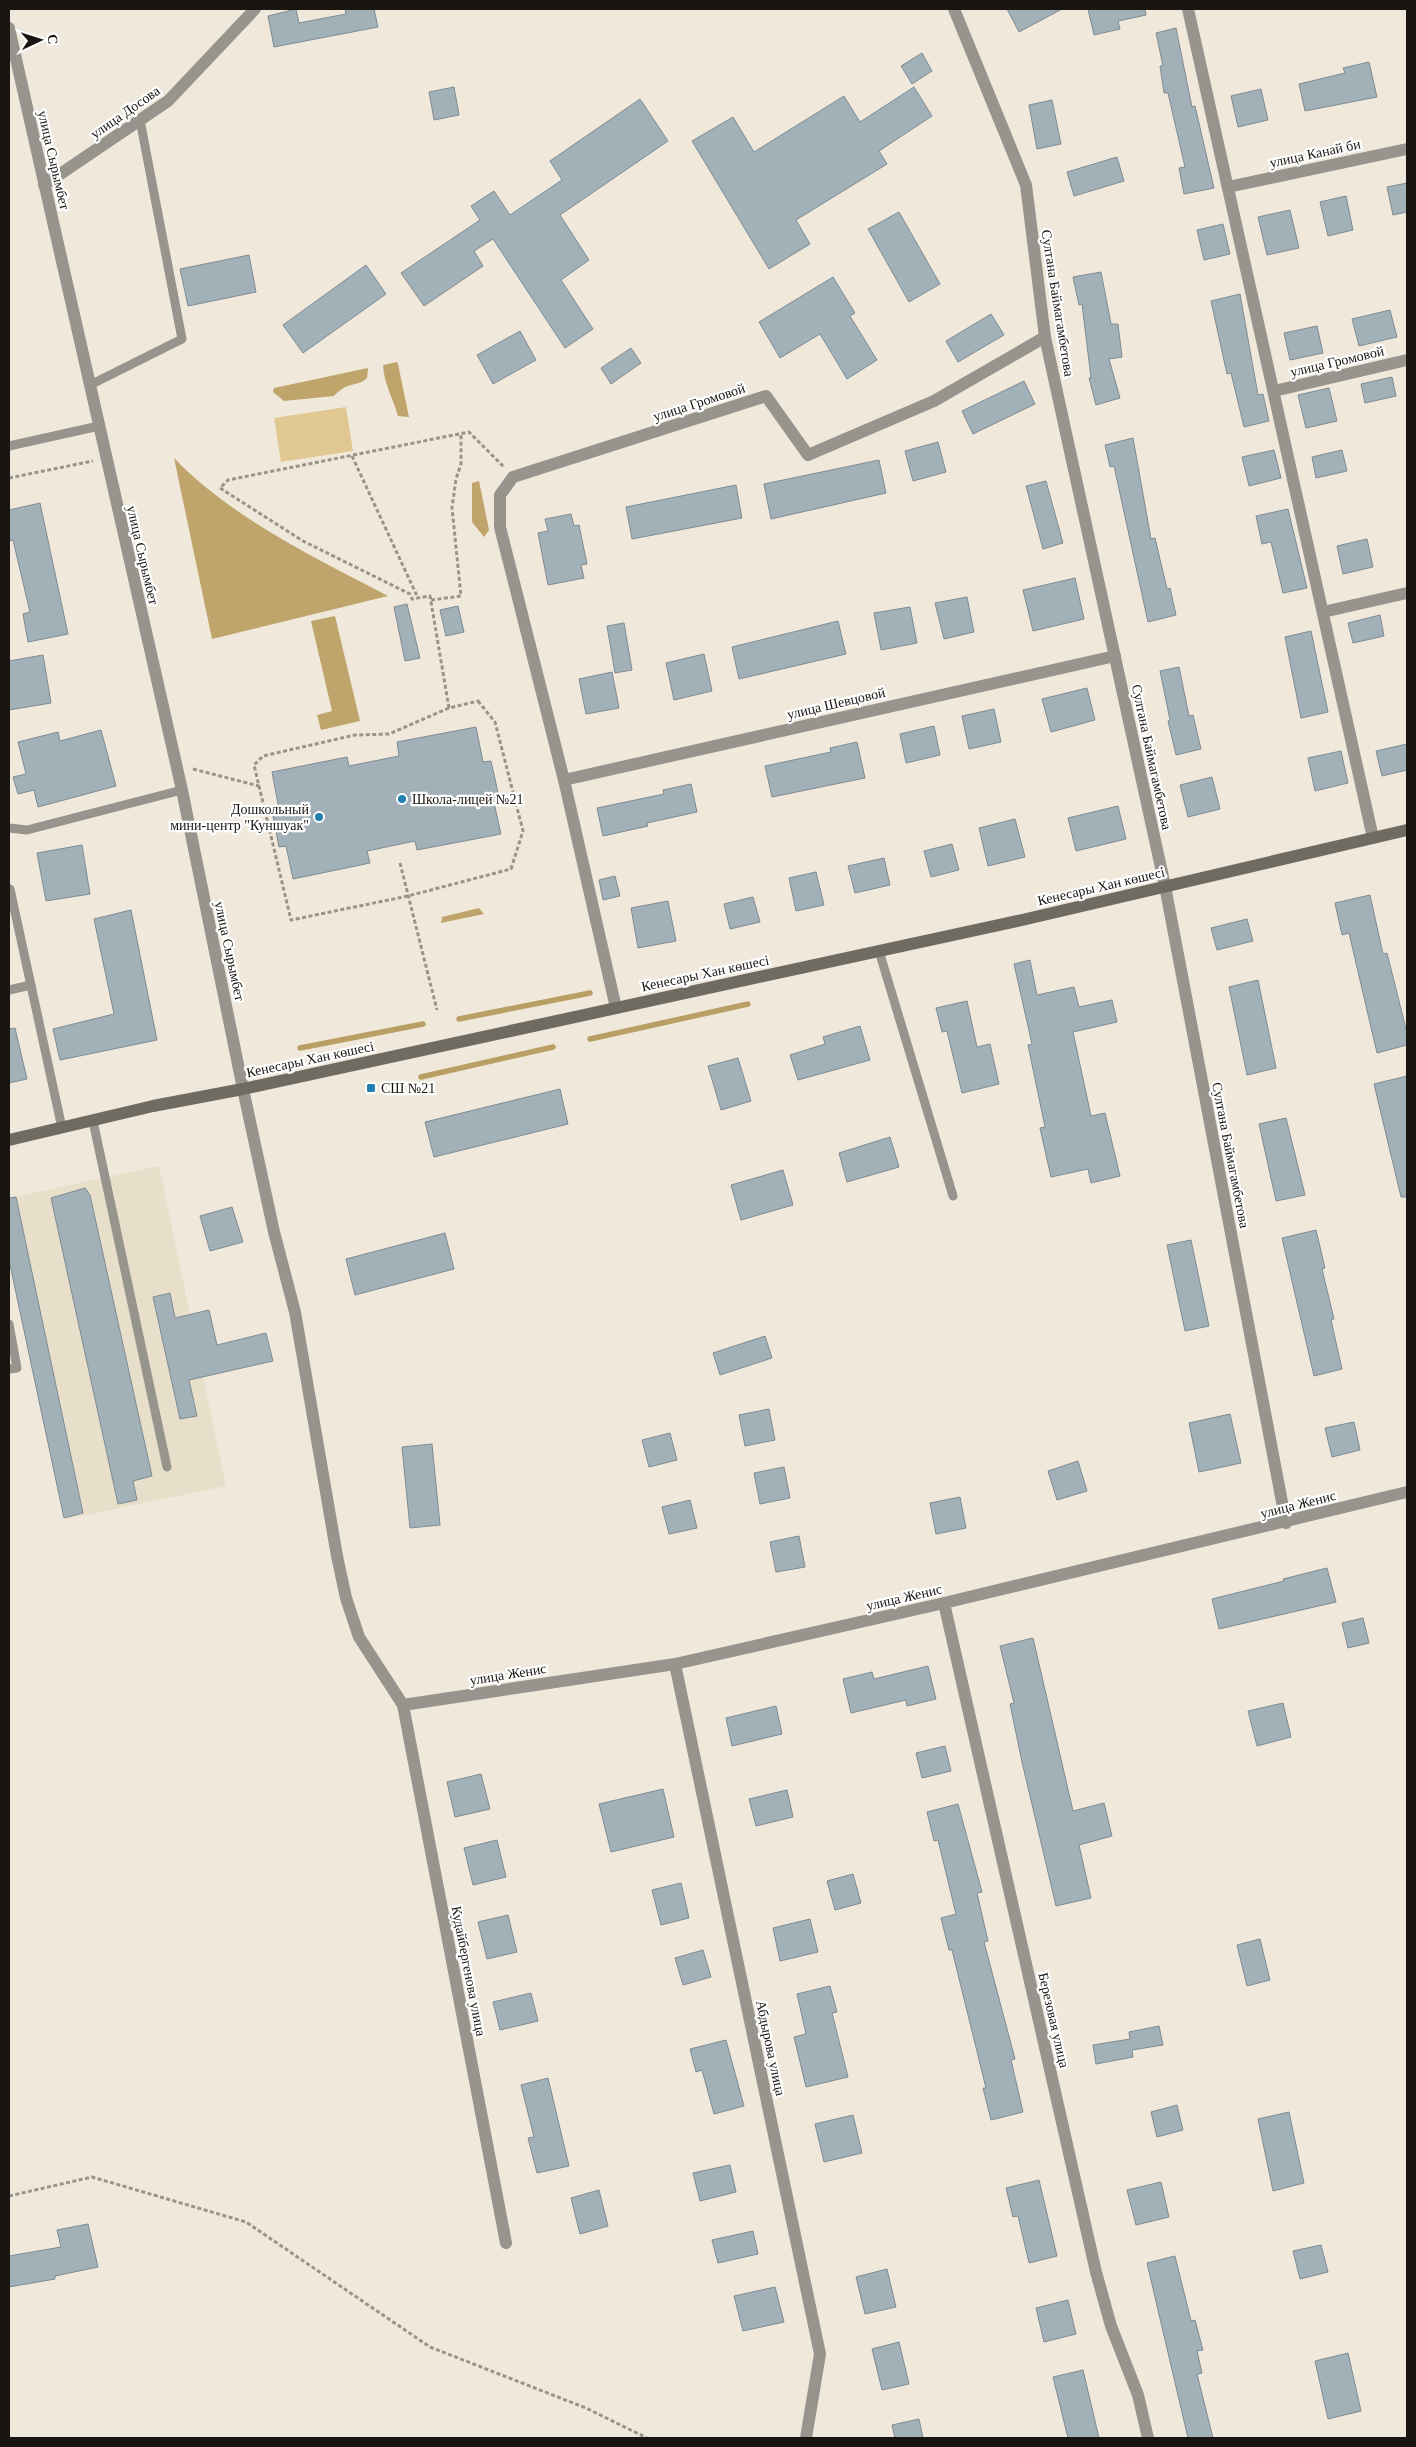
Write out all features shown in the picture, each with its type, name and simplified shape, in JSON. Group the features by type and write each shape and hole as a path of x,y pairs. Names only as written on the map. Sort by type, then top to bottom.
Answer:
{"main road":[{"name":"Кенесары Хан көшесі","path":"9,1140 880,950 1407,830"}],"street":[{"name":"улица Досова","path":"44,185 168,101 255,9"},
{"name":"Султана Баймагамбетова","path":"954,9 1026,185 1045,336 1165,886 1286,1522"},
{"path":"1188,9 1373,838"},
{"name":"улица Сырымбет","path":"9,28 182,790 274,1232 295,1312 346,1598 359,1636 403,1705"},
{"name":"улица Канай би","path":"1228,187 1407,149"},
{"name":"улица Громовой","path":"513,477 766,396 808,455 934,401 1045,336"},
{"name":"улица Громовой","path":"1274,391 1407,360"},
{"path":"513,477 500,494 500,527 564,780 616,1008"},
{"path":"1323,612 1407,593"},
{"name":"улица Шевцовой","path":"564,780 1115,656"},
{"name":"улица Женис","path":"403,1705 675,1664 944,1603 1407,1492"},
{"name":"Березовая улица","path":"944,1603 1096,2272 1111,2326 1138,2395 1148,2438"},
{"name":"Абдырова улица","path":"675,1664 820,2354 806,2438"},
{"name":"Кудайбергенова улица","path":"403,1705 506,2243"}],"lane":[{"path":"90,385 182,339 140,120"},
{"path":"9,446 99,426"},
{"path":"9,828 26,830 182,790"},
{"path":"10,889 62,1128"},
{"path":"880,950 953,1196"},
{"path":"9,990 31,985"},
{"path":"92,1121 167,1467"},
{"path":"9,1324 17,1368 9,1369"}],"path":[{"path":"449,708 430,596 412,599 410,594 303,541 220,488 228,480 468,432 513,477"},
{"path":"431,600 461,596 452,508 456,479 461,464 461,433"},
{"path":"352,456 418,598"},
{"path":"9,478 106,458"},
{"path":"478,701 495,722 523,832 511,869 408,896 291,920 254,765 263,756 355,735 389,734 449,708 478,701"},
{"path":"193,769 260,786"},
{"path":"400,863 436,1010"},
{"path":"9,2196 92,2177 246,2222 430,2347 586,2408 647,2438"}],"shaded area":[{"path":"397,362 409,417 398,416 385,378 383,365"},
{"path":"368,368 367,378 344,388 334,396 284,401 273,392 274,388"},
{"path":"346,407 353,451 281,462 274,418"},
{"path":"174,458 197,480 248,518 303,551 388,596 212,639"},
{"path":"479,481 489,530 484,537 472,522 472,483"},
{"path":"335,616 360,721 321,730 317,715 332,711 311,621"},
{"path":"479,908 484,914 441,923 442,917"},
{"path":"159,1166 226,1486 67,1519 9,1242 9,1198"}],"building":[{"path":"296,9 299,23 346,14 345,9 374,9 378,27 274,47 268,16"},
{"path":"1007,9 1062,9 1019,32"},
{"path":"1088,9 1145,9 1146,15 1118,21 1120,29 1094,35"},
{"path":"1176,28 1192,107 1195,106 1214,188 1184,194 1179,168 1185,167 1168,93 1164,93 1160,66 1163,66 1156,33"},
{"path":"922,53 932,71 912,84 901,66"},
{"path":"1369,62 1377,97 1305,111 1299,84 1345,73 1343,68"},
{"path":"454,87 459,115 434,120 429,92"},
{"path":"914,87 932,116 879,151 887,164 796,220 810,244 769,269 692,141 733,117 754,152 844,96 860,122"},
{"path":"1261,89 1268,120 1238,127 1231,96"},
{"path":"640,99 668,141 560,215 589,260 561,280 593,329 565,348 493,239 474,251 483,266 424,306 401,273 480,220 471,206 494,191 510,215 562,180 550,161"},
{"path":"1052,100 1061,144 1037,149 1029,105"},
{"path":"1117,157 1124,181 1074,196 1067,172"},
{"path":"1407,183 1407,212 1393,215 1387,187"},
{"path":"1346,196 1353,230 1328,236 1320,202"},
{"path":"1290,210 1299,248 1267,255 1258,217"},
{"path":"899,212 940,284 909,302 868,229"},
{"path":"1223,224 1230,254 1204,260 1197,230"},
{"path":"249,255 256,292 188,306 180,269"},
{"path":"366,265 386,294 303,353 283,325"},
{"path":"1101,272 1111,324 1118,324 1122,357 1109,359 1120,398 1096,405 1089,378 1091,378 1082,304 1079,305 1073,277"},
{"path":"833,277 855,313 850,316 877,360 847,379 820,334 780,358 759,322"},
{"path":"1240,294 1258,395 1263,394 1269,421 1244,427 1231,373 1227,374 1211,301"},
{"path":"1390,310 1397,337 1359,346 1352,319"},
{"path":"991,314 1004,335 958,362 946,341"},
{"path":"1317,326 1323,353 1290,360 1284,333"},
{"path":"520,331 536,360 493,384 477,355"},
{"path":"631,348 641,363 611,384 601,368"},
{"path":"1392,377 1396,396 1365,403 1361,384"},
{"path":"1024,381 1035,404 973,434 962,411"},
{"path":"1329,388 1337,421 1306,428 1298,395"},
{"path":"1133,438 1151,539 1155,538 1167,589 1170,588 1176,615 1148,622 1114,466 1110,467 1105,445"},
{"path":"938,442 946,472 913,481 905,451"},
{"path":"1274,450 1281,478 1249,486 1242,457"},
{"path":"1342,450 1347,471 1316,478 1312,457"},
{"path":"879,460 886,493 771,519 764,484"},
{"path":"1046,481 1063,543 1043,549 1026,486"},
{"path":"736,485 742,518 632,539 626,507"},
{"path":"40,503 68,634 28,642 23,614 30,612 13,540 9,541 9,510"},
{"path":"1288,509 1307,588 1283,593 1271,542 1262,544 1256,516"},
{"path":"571,514 574,526 579,525 587,564 581,565 584,578 548,585 538,533 548,531 545,519"},
{"path":"1367,539 1373,567 1343,574 1337,546"},
{"path":"1075,578 1084,619 1033,631 1023,590"},
{"path":"967,597 974,632 944,639 935,603"},
{"path":"407,604 420,658 405,661 394,607"},
{"path":"458,606 464,632 446,636 440,610"},
{"path":"910,607 917,643 881,650 874,613"},
{"path":"1380,615 1384,636 1353,643 1348,623"},
{"path":"838,621 846,654 739,679 732,647"},
{"path":"624,623 632,670 615,673 607,626"},
{"path":"1311,631 1328,712 1301,718 1285,637"},
{"path":"704,654 712,691 674,700 666,663"},
{"path":"43,655 51,703 9,710 9,661"},
{"path":"1179,667 1189,716 1193,715 1201,749 1176,755 1160,671"},
{"path":"612,672 619,708 586,714 579,679"},
{"path":"1087,688 1095,720 1051,732 1042,699"},
{"path":"994,709 1001,742 969,749 962,716"},
{"path":"934,726 940,755 906,763 900,734"},
{"path":"476,727 483,762 491,761 499,797 493,798 501,834 417,850 415,841 367,851 370,863 293,879 286,846 279,847 272,811 279,809 272,772 347,757 349,766 399,756 397,742"},
{"path":"101,730 116,786 38,807 34,790 18,794 13,777 26,774 18,742 58,732 60,741"},
{"path":"857,742 865,778 772,797 765,766 831,752 830,748"},
{"path":"1407,744 1407,770 1382,776 1376,751"},
{"path":"1341,751 1348,783 1315,791 1308,758"},
{"path":"1212,777 1220,809 1188,817 1180,785"},
{"path":"691,784 697,812 647,823 648,826 603,836 597,808 664,794 663,790"},
{"path":"1118,806 1126,839 1076,851 1068,818"},
{"path":"1015,819 1025,857 988,866 979,828"},
{"path":"952,844 959,870 931,877 924,851"},
{"path":"82,845 90,894 46,901 37,853"},
{"path":"884,858 890,885 855,893 848,866"},
{"path":"816,872 824,905 796,911 789,878"},
{"path":"615,876 620,896 603,900 599,880"},
{"path":"1370,895 1383,954 1387,953 1407,1033 1407,1045 1377,1053 1349,933 1342,935 1335,903"},
{"path":"753,897 760,922 730,929 724,904"},
{"path":"668,901 676,941 638,948 631,908"},
{"path":"131,910 157,1040 60,1060 53,1029 114,1014 94,919"},
{"path":"1247,919 1253,941 1217,950 1211,928"},
{"path":"1030,960 1037,995 1074,987 1079,1007 1112,1000 1117,1022 1073,1032 1091,1116 1105,1113 1120,1176 1091,1183 1088,1169 1051,1177 1040,1128 1045,1127 1028,1045 1032,1044 1014,964"},
{"path":"1258,980 1276,1068 1247,1075 1229,987"},
{"path":"967,1001 977,1047 990,1044 999,1084 962,1093 947,1031 942,1032 936,1008"},
{"path":"860,1026 870,1060 798,1080 790,1055 825,1044 823,1037"},
{"path":"15,1028 27,1079 9,1083 9,1029"},
{"path":"738,1058 751,1101 721,1110 708,1066"},
{"path":"1407,1076 1407,1197 1401,1197 1374,1084"},
{"path":"560,1089 568,1124 434,1157 425,1122"},
{"path":"1286,1118 1305,1195 1276,1201 1259,1124"},
{"path":"890,1137 899,1167 847,1182 839,1153"},
{"path":"783,1170 793,1205 741,1220 731,1185"},
{"path":"85,1188 90,1195 152,1476 133,1481 137,1500 118,1504 51,1198"},
{"path":"16,1197 83,1513 64,1518 9,1260 9,1198"},
{"path":"232,1207 243,1242 210,1251 200,1216"},
{"path":"1316,1230 1325,1268 1322,1269 1334,1319 1331,1320 1342,1369 1314,1376 1282,1238"},
{"path":"445,1233 454,1269 355,1295 346,1259"},
{"path":"1191,1240 1209,1326 1185,1331 1167,1245"},
{"path":"170,1293 175,1318 209,1310 217,1345 266,1333 273,1361 189,1380 197,1416 180,1419 153,1297"},
{"path":"765,1336 772,1358 720,1375 713,1353"},
{"path":"769,1409 775,1440 745,1446 739,1415"},
{"path":"1230,1414 1241,1463 1199,1472 1189,1423"},
{"path":"1354,1422 1360,1450 1332,1457 1325,1428"},
{"path":"670,1433 677,1460 649,1467 642,1440"},
{"path":"432,1444 440,1525 410,1528 402,1447"},
{"path":"1078,1461 1087,1491 1057,1500 1048,1471"},
{"path":"784,1467 790,1498 760,1504 754,1473"},
{"path":"960,1497 966,1528 936,1534 930,1503"},
{"path":"690,1500 697,1528 669,1534 662,1507"},
{"path":"799,1536 805,1567 776,1572 770,1542"},
{"path":"1327,1568 1336,1602 1219,1629 1212,1599"},
{"path":"1363,1618 1369,1643 1348,1648 1342,1623"},
{"path":"1033,1638 1073,1811 1104,1803 1112,1836 1079,1845 1091,1898 1056,1906 1022,1762 1010,1704 1014,1703 1000,1646"},
{"path":"928,1666 936,1699 907,1706 906,1700 851,1713 843,1679 872,1672 874,1679"},
{"path":"1283,1703 1291,1737 1257,1746 1248,1711"},
{"path":"776,1706 782,1734 732,1746 726,1718"},
{"path":"945,1746 951,1771 922,1778 916,1753"},
{"path":"481,1774 490,1809 455,1817 447,1782"},
{"path":"663,1789 674,1837 611,1852 599,1804"},
{"path":"787,1790 793,1817 756,1826 749,1799"},
{"path":"958,1804 982,1892 977,1893 988,1941 984,1942 1015,2059 1011,2060 1023,2112 991,2120 983,2088 986,2088 952,1950 949,1950 941,1918 956,1914 938,1840 934,1841 927,1812"},
{"path":"497,1840 506,1877 473,1885 464,1848"},
{"path":"853,1874 861,1903 835,1910 827,1881"},
{"path":"681,1883 689,1918 661,1925 652,1890"},
{"path":"508,1915 517,1952 487,1959 478,1922"},
{"path":"810,1919 818,1952 780,1961 773,1928"},
{"path":"1260,1939 1270,1980 1247,1986 1237,1945"},
{"path":"703,1950 711,1977 683,1985 675,1958"},
{"path":"830,1986 837,2012 832,2013 848,2077 806,2087 794,2037 806,2034 797,1994"},
{"path":"531,1993 538,2021 500,2030 493,2002"},
{"path":"1159,2026 1163,2045 1132,2050 1133,2057 1096,2064 1093,2045 1130,2039 1129,2032"},
{"path":"726,2040 744,2106 714,2114 702,2070 696,2072 690,2049"},
{"path":"548,2078 569,2166 537,2173 528,2138 534,2137 521,2085"},
{"path":"1177,2105 1183,2130 1157,2137 1151,2112"},
{"path":"1289,2112 1304,2183 1273,2191 1258,2119"},
{"path":"853,2115 862,2153 824,2162 815,2124"},
{"path":"730,2165 736,2192 700,2201 693,2173"},
{"path":"1039,2180 1057,2256 1029,2263 1018,2216 1013,2217 1006,2188"},
{"path":"1161,2182 1169,2217 1136,2225 1127,2190"},
{"path":"599,2190 608,2226 580,2234 571,2198"},
{"path":"88,2224 98,2267 55,2276 55,2279 9,2287 9,2256 61,2247 57,2230"},
{"path":"753,2231 758,2254 718,2263 712,2240"},
{"path":"1321,2245 1328,2272 1300,2279 1293,2251"},
{"path":"1175,2256 1191,2321 1195,2320 1203,2350 1197,2351 1202,2373 1197,2374 1213,2438 1188,2438 1147,2263"},
{"path":"887,2269 896,2307 865,2314 856,2277"},
{"path":"775,2287 784,2322 743,2331 734,2296"},
{"path":"1068,2300 1076,2334 1044,2342 1036,2308"},
{"path":"899,2342 909,2384 882,2390 872,2349"},
{"path":"1348,2353 1361,2411 1328,2419 1315,2361"},
{"path":"1083,2370 1099,2438 1068,2438 1053,2377"},
{"path":"919,2419 923,2438 895,2438 892,2425"}],"waterway":[{"path":"459,1019 590,993"},
{"path":"590,1039 748,1004"},
{"path":"300,1048 423,1024"},
{"path":"421,1077 553,1047"}],"place":[{"name":"Школа-лицей №21","path":"402,799"},
{"name":"Дошкольный мини-центр \"Куншуак\"","path":"319,817"},
{"name":"СШ №21","path":"371,1088"}]}
